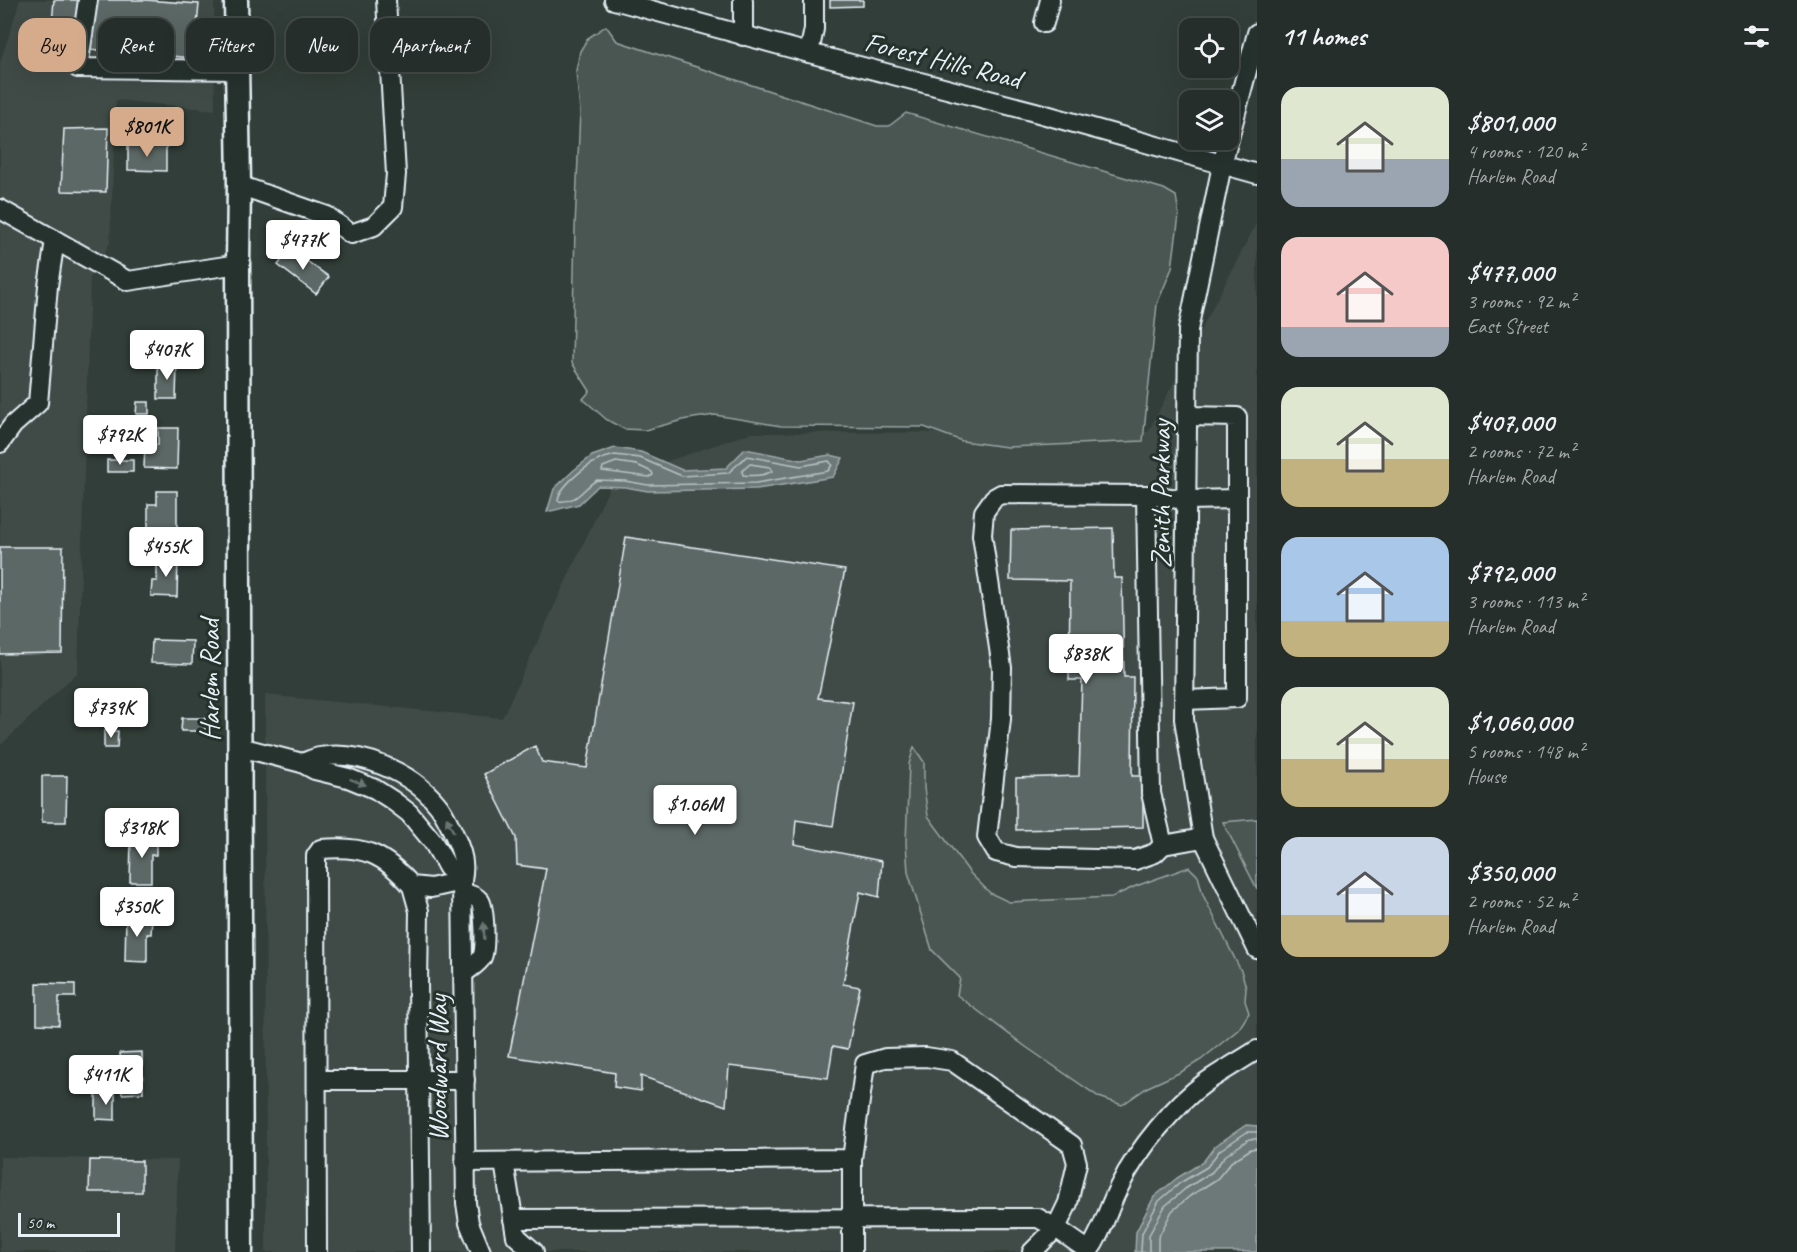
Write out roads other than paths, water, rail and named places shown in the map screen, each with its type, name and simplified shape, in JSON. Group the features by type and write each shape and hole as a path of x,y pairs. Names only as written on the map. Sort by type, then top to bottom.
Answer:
{"main road":[{"name":"Harlem Road","path":"236,0 236,18"},
{"name":"Harlem Road","path":"237,72 242,1252"}],"street":[{"path":"88,0 78,68 186,69"},
{"path":"239,185 327,216 351,234 374,226 393,207 396,174 386,0"},
{"name":"Forest Hills Road","path":"614,0 1035,112 1257,174"},
{"path":"743,0 743,36"},
{"path":"809,53 814,29 814,0"},
{"path":"1044,23 1050,0"},
{"name":"Zenith Parkway","path":"1257,33 1222,165 1188,330 1184,700 1184,719 1203,838 1257,949"},
{"path":"0,209 128,281 238,264"},
{"path":"0,443 13,425 38,403 48,286 55,240"},
{"path":"1184,700 1237,698 1237,417 1187,416"},
{"path":"1203,838 1163,845 1155,854 1135,860 1016,857 996,852 987,837 1001,719 1002,668 982,535 984,512 994,498 1001,494 1146,495 1187,500 1237,499"},
{"path":"1146,495 1151,794 1163,845"},
{"name":"Woodward Way","path":"240,747 302,763 315,770 362,783 392,800 422,828 463,887"},
{"name":"Woodward Way","path":"302,763 318,757 339,756 375,763 412,781 437,804 456,838 464,861 466,1203 469,1224 479,1251"},
{"path":"317,1252 316,856 321,849 344,847 369,852 396,868 412,886 419,911 421,1252"},
{"path":"412,886 463,887"},
{"path":"513,1219 1038,1218 1056,1228 1088,1252 1096,1242 1120,1185 1148,1140 1204,1083 1257,1050"},
{"path":"852,1252 852,1159 865,1064 885,1058 916,1057 952,1061 1072,1145 1077,1163 1068,1203 1056,1228 1032,1252"},
{"path":"317,1080 465,1080"},
{"path":"465,1162 852,1159"},
{"path":"504,1162 516,1236 534,1252"}],"water":[{"path":"615,448 641,452 682,470 726,468 745,449 801,460 830,455 843,458 833,477 757,489 648,491 598,486 579,504 547,512 554,489 574,470 592,456"},
{"path":"1246,1125 1257,1126 1257,1252 1135,1252 1136,1232 1154,1197 1177,1178 1203,1162 1215,1146"}]}
